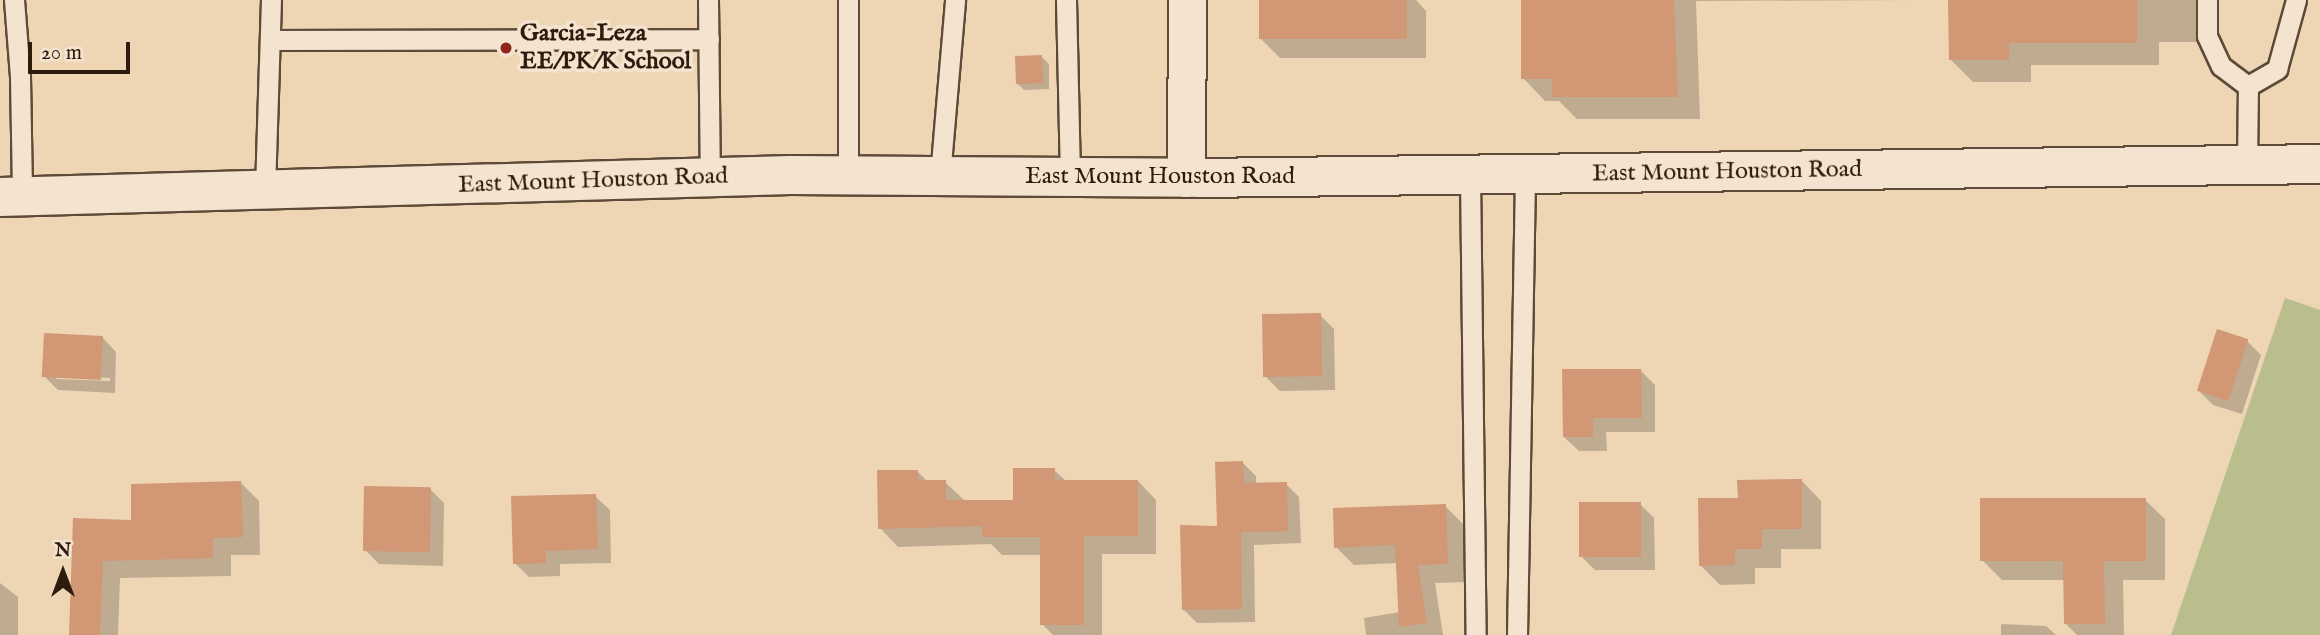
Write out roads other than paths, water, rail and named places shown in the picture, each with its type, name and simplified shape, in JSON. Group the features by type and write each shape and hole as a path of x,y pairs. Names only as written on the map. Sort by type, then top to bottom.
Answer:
{"main road":[{"name":"East Mount Houston Road","path":"11,197 848,175 1186,178 2320,164"}],"street":[{"path":"1186,178 1187,0"}],"lane":[{"path":"11,197 20,77 13,0"},
{"path":"265,190 271,0"},
{"path":"708,0 710,178"},
{"path":"848,0 848,175"},
{"path":"940,176 955,0"},
{"path":"1066,0 1070,178"},
{"path":"2207,0 2207,36 2221,66 2248,86"},
{"path":"2248,86 2277,69 2297,0"},
{"path":"270,40 709,39"},
{"path":"2247,165 2248,86"},
{"path":"1470,175 1476,635"},
{"path":"1517,635 1525,175"}],"place":[{"name":"Garcia-Leza EE/PK/K School","path":"506,48"}]}
